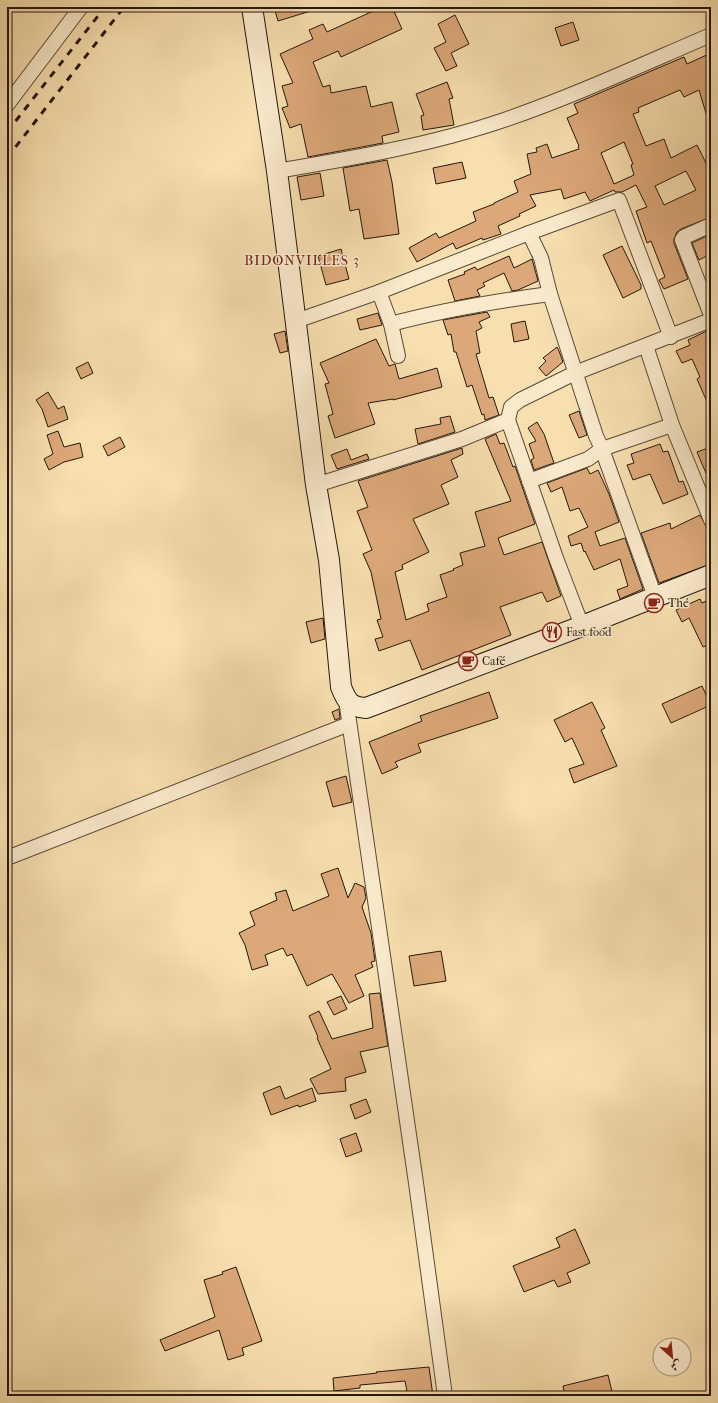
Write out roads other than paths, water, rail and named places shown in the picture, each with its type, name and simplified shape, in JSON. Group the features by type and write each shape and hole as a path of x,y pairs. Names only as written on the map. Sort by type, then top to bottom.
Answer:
{"street":[{"path":"7,104 81,7"},
{"path":"252,7 277,171 316,485 329,560 341,687 346,700 415,1176 445,1396"},
{"path":"277,171 344,160 409,146 458,134 504,120 711,35"},
{"path":"296,321 379,292 619,200 671,336"},
{"path":"711,225 684,237 682,240 711,315"},
{"path":"530,233 540,258 550,294 596,436 655,597"},
{"path":"379,292 391,324 398,356"},
{"path":"391,324 426,314 488,302 550,294"},
{"path":"582,626 508,420 510,407 520,400 576,373 711,320"},
{"path":"646,346 672,425 711,520"},
{"path":"316,485 462,439 508,420"},
{"path":"529,481 588,459 602,449 672,425"},
{"path":"346,700 355,707 366,708 711,575"},
{"path":"7,858 349,724"}],"railway":[{"path":"7,132 105,7"},
{"path":"7,158 124,7"}],"place":[{"name":"Thé","path":"654,603"},
{"name":"Fast food","path":"552,632"},
{"name":"Café","path":"468,661"}],"district":[{"name":"BIDONVILLES 3","path":"302,260"}]}
